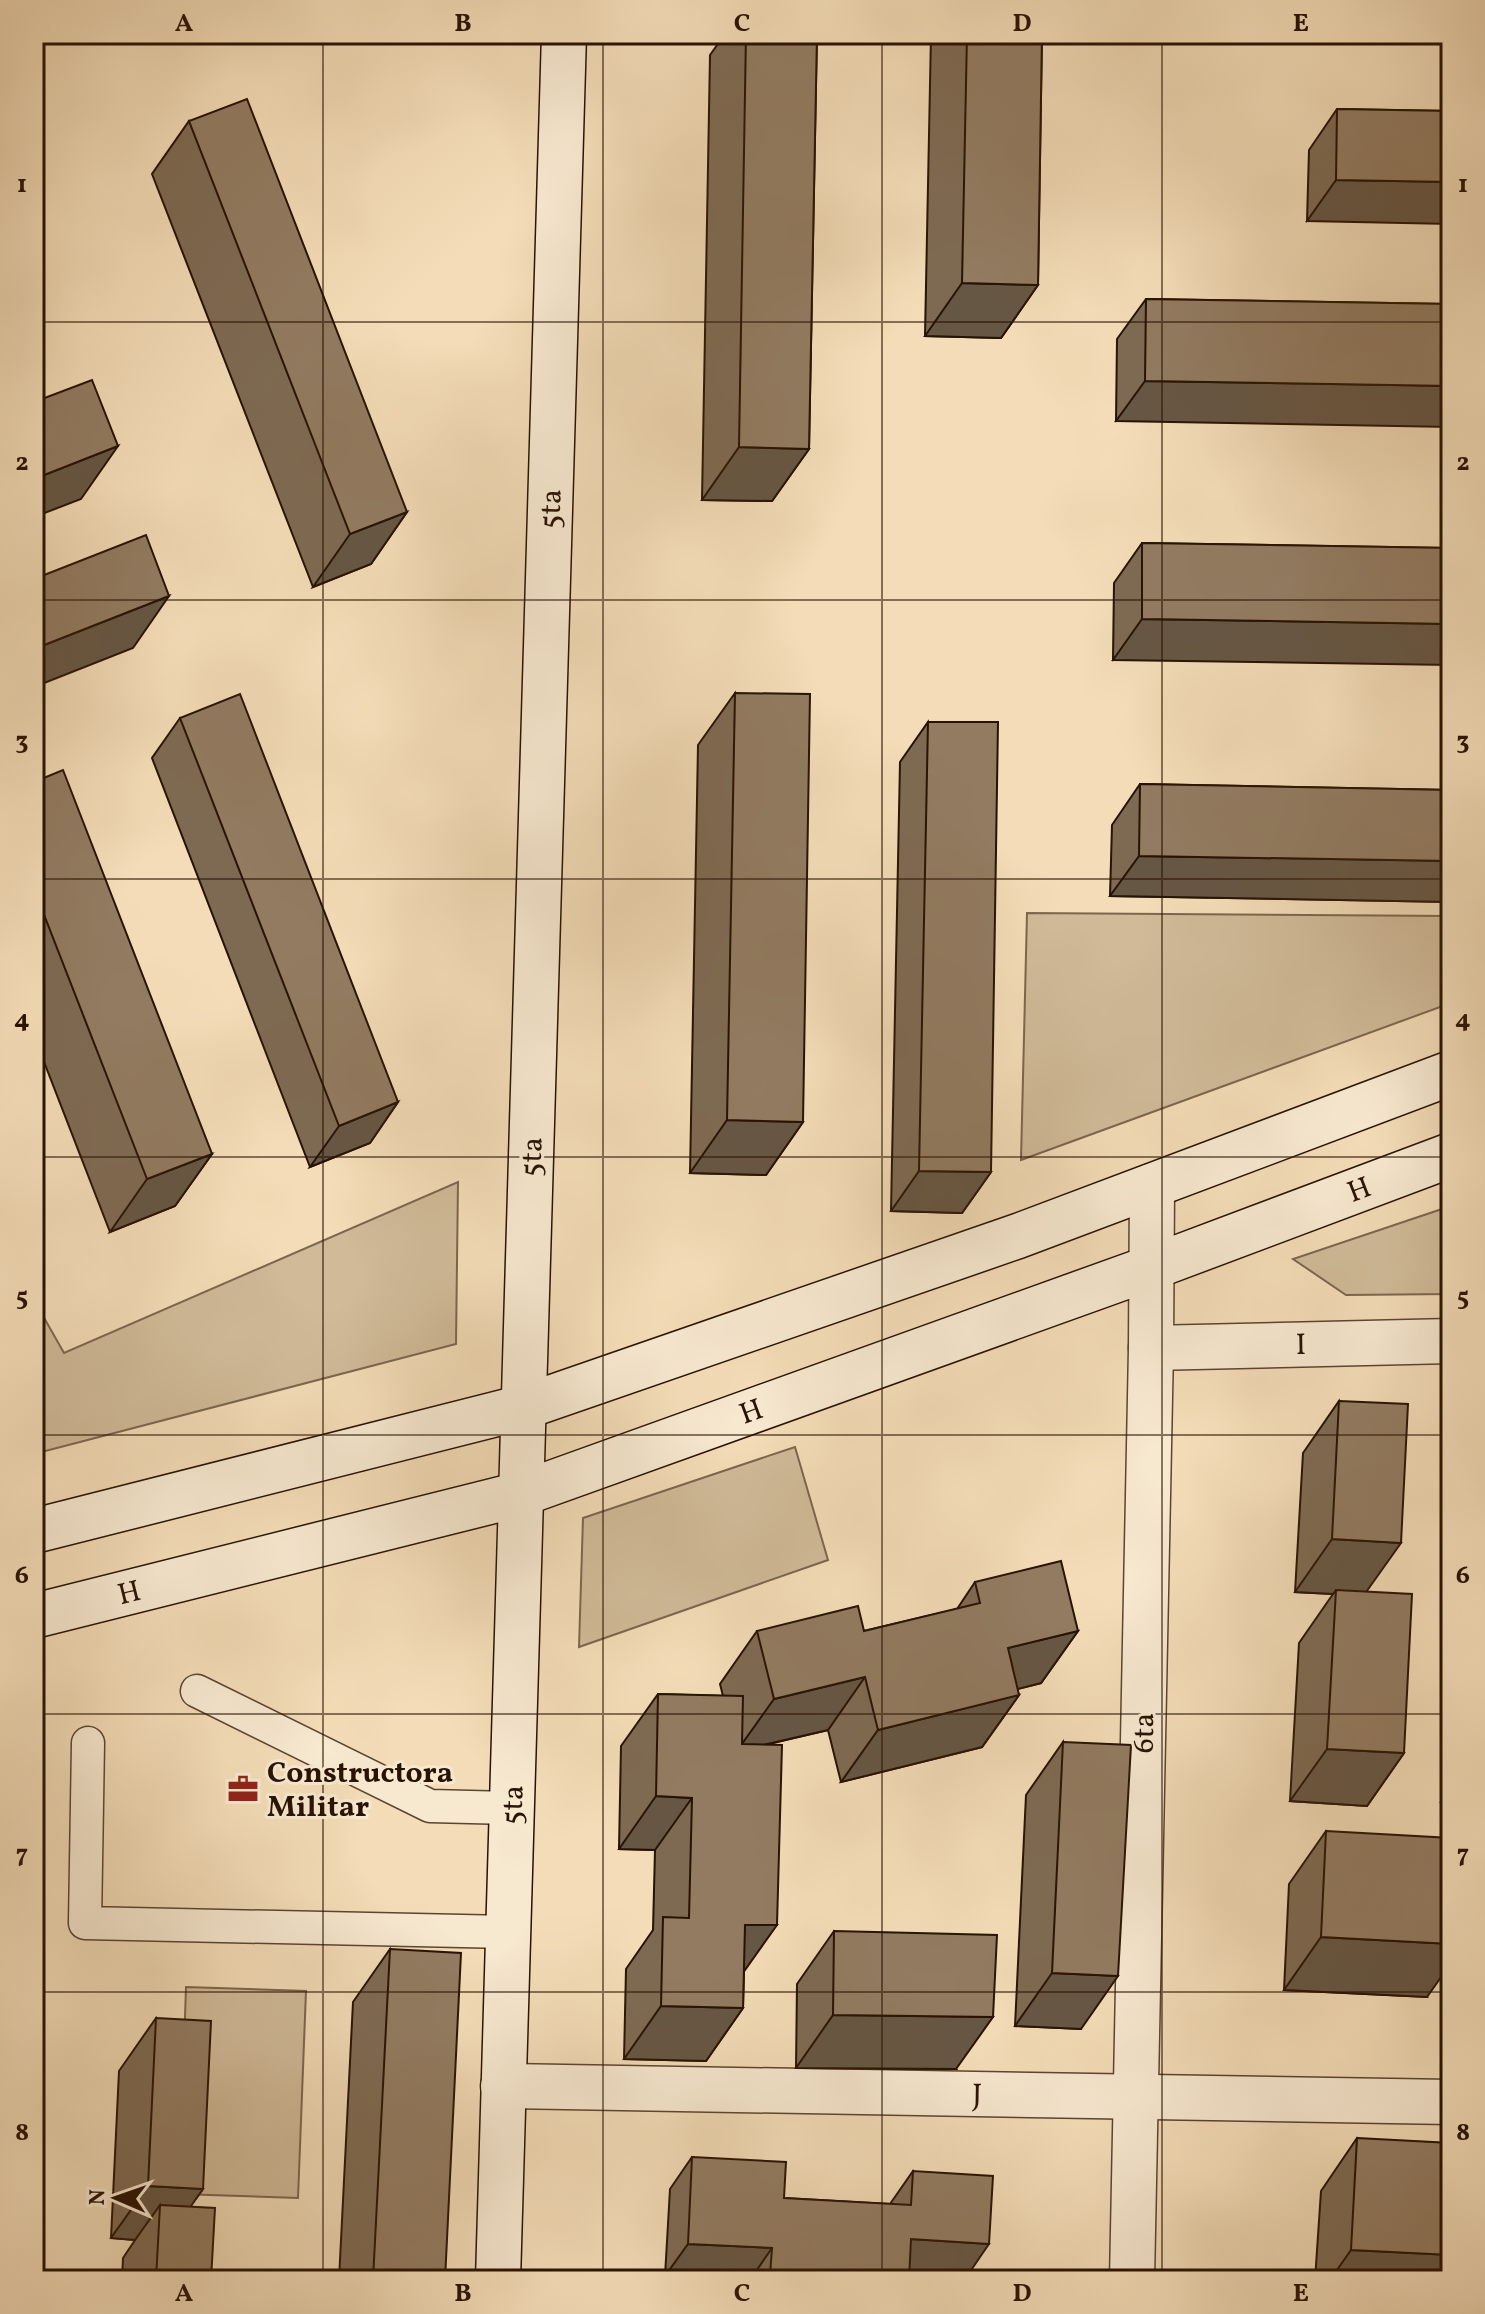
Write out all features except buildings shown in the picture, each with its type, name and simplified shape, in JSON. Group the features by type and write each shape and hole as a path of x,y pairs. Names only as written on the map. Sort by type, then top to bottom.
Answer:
{"street":[{"name":"5ta","path":"498,2280 564,34"},
{"path":"34,1531 524,1407 1003,1241 1451,1073"},
{"name":"H","path":"34,1616 521,1494 1150,1268 1451,1155"},
{"name":"6ta","path":"1132,2280 1152,1186"},
{"name":"I","path":"1151,1348 1451,1341"},
{"name":"J","path":"503,2086 1451,2102"}],"lane":[{"path":"197,1691 430,1806 512,1808"},
{"path":"88,1743 85,1923 508,1932"}],"shaded area":[{"path":"1027,913 1451,916 1451,1003 1021,1160"},
{"path":"458,1182 456,1344 34,1454 34,1300 64,1353"},
{"path":"1451,1206 1451,1294 1346,1295 1293,1259"},
{"path":"795,1447 828,1560 579,1647 583,1518"},
{"path":"186,1987 306,1991 298,2198 179,2194"}],"place":[{"name":"Constructora Militar","path":"243,1789"}]}
